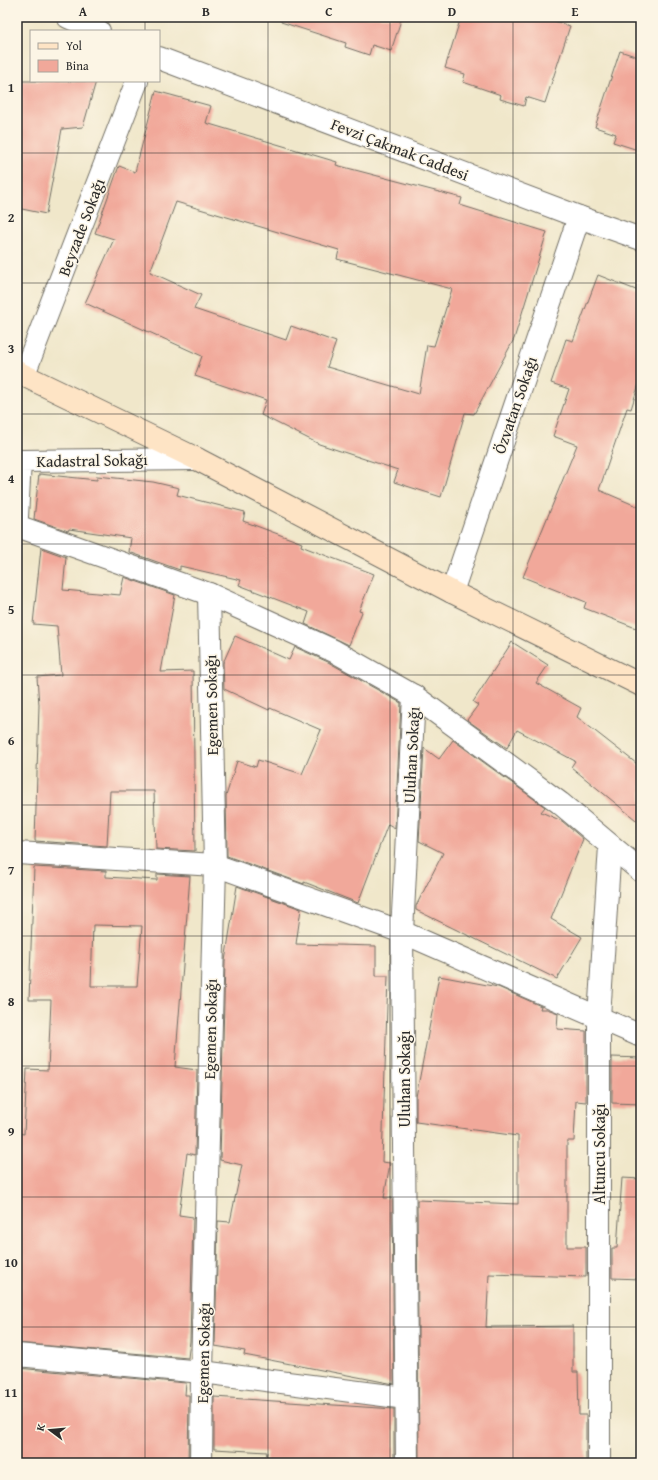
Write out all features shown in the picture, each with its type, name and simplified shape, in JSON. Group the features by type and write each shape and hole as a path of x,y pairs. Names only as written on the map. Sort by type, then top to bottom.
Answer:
{"street":[{"path":"68,17 96,30"},
{"name":"Fevzi Çakmak Caddesi","path":"160,58 641,239"},
{"name":"Beyzade Sokağı","path":"20,373 137,82"},
{"name":"Özvatan Sokağı","path":"452,592 579,217"},
{"path":"20,373 197,459 452,592 641,685"},
{"name":"Kadastral Sokağı","path":"17,517 20,461 197,459"},
{"path":"17,526 209,594 334,651 414,696 560,803 641,871"},
{"name":"Egemen Sokağı","path":"201,1463 214,866 209,594"},
{"name":"Uluhan Sokağı","path":"407,1463 402,932 414,696"},
{"name":"Altuncu Sokağı","path":"599,1463 599,1017 610,846"},
{"path":"17,853 214,866 402,932 641,1036"},
{"path":"17,1355 202,1372 406,1398"}],"building":[{"path":"282,17 402,17 391,51 372,45 369,55 345,47 346,43 281,22"},
{"path":"461,17 542,17 570,26 545,103 526,97 524,106 500,99 501,95 463,82 465,74 445,68"},
{"path":"620,51 641,58 641,151 613,142 616,134 595,127"},
{"path":"17,81 96,82 83,127 62,129 46,214 17,208"},
{"path":"156,91 211,106 206,123 337,162 336,165 462,198 460,205 547,232 514,339 474,414 465,413 441,497 394,482 398,470 319,444 261,415 266,400 195,376 202,356 85,303 114,239 95,233 119,166 135,172","holes":["176,202 339,250 337,259 452,289 434,346 427,345 419,394 327,367 336,342 291,326 286,340 194,309 201,295 150,272"]},
{"path":"598,275 641,292 641,377 631,409 627,408 599,490 641,508 641,630 584,608 586,602 523,577 577,445 553,436 569,389 551,383 566,339 573,341"},
{"path":"39,474 97,480 97,476 153,482 179,488 177,495 245,512 243,521 302,543 301,546 374,574 359,611 362,612 349,645 305,624 309,612 239,585 241,580 180,566 180,570 129,552 131,538 69,529 68,531 34,519"},
{"path":"41,548 66,557 63,590 120,595 124,577 175,595 161,672 193,671 195,851 156,849 154,791 110,791 107,846 35,841 39,705 37,677 61,675 57,626 33,624"},
{"path":"235,636 289,660 295,647 328,662 401,703 395,828 388,824 358,903 304,882 304,884 227,856 226,796 237,761 256,767 258,760 302,774 321,730 270,708 269,710 224,689 223,663"},
{"path":"512,642 548,665 536,683 581,708 577,717 641,767 641,824 571,767 575,761 517,730 507,748 467,720 478,705 473,702"},
{"path":"453,740 545,807 541,812 562,821 583,839 551,919 582,937 557,979 416,910 416,906 443,853 419,841 424,748 439,759"},
{"path":"34,867 106,871 106,877 157,880 157,874 190,876 175,1067 197,1070 195,1155 187,1153 179,1215 193,1217 190,1341 188,1358 17,1343 17,1133 24,1134 27,1069 48,1070 51,1000 29,1000","holes":["93,925 142,926 137,986 91,986"]},
{"path":"237,886 301,909 296,944 376,946 376,976 388,976 382,1162 390,1163 384,1198 392,1198 394,1384 244,1355 245,1351 215,1346 218,1221 230,1222 242,1165 220,1160 225,961"},
{"path":"439,976 498,987 541,1006 540,1009 547,1009 558,1013 557,1029 586,1031 586,1102 576,1101 574,1141 567,1141 567,1247 586,1247 586,1277 489,1274 486,1327 573,1326 573,1372 578,1372 579,1415 586,1415 586,1463 419,1463 417,1200 518,1204 518,1136 416,1122 416,1097"},
{"path":"612,1057 641,1058 641,1104 612,1103"},
{"path":"622,1178 641,1179 641,1279 612,1278 612,1248 617,1248"},
{"path":"17,1368 186,1383 185,1395 189,1395 188,1463 17,1463"},
{"path":"214,1397 394,1409 394,1463 265,1463 267,1452 214,1449"}]}
